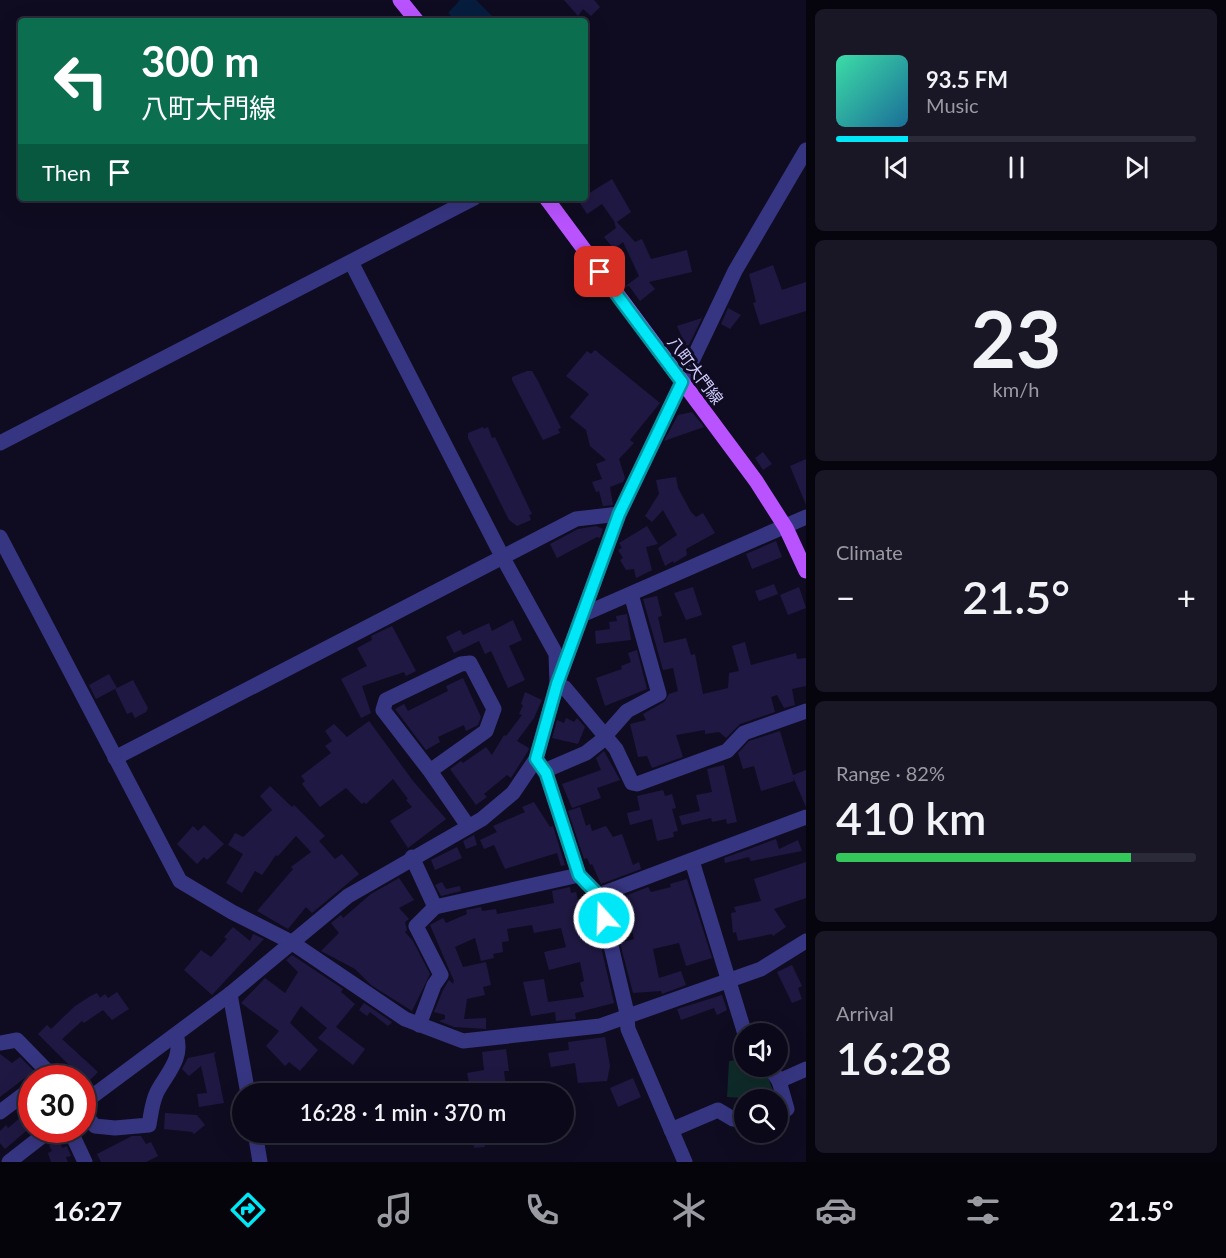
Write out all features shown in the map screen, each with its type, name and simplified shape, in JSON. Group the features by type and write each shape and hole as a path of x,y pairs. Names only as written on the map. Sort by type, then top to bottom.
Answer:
{"main road":[{"path":"400,0 415,18"},
{"name":"八町大門線","path":"548,201 756,481 786,528 806,571"}],"street":[{"path":"685,1162 628,1029 626,1009 599,896 579,875 540,765 557,684 619,514 735,271 806,150"},
{"path":"0,443 468,201"},
{"path":"351,262 503,558 556,654 557,684"},
{"path":"115,758 576,519 619,514"},
{"path":"582,615 786,528 806,517"},
{"path":"0,537 180,881 232,912 291,942 405,1019 463,1041 600,1026 761,969 806,941"},
{"path":"96,1094 230,994 348,896 499,807 540,765 586,753 605,738 627,711 659,694 631,594"},
{"path":"430,771 486,731 494,709 470,663 461,664 386,700 383,710 430,771 468,826"},
{"path":"557,684 565,688 616,749 632,783 637,784 727,751 744,734 806,711"},
{"path":"599,896 806,817"},
{"path":"412,857 435,907"},
{"path":"692,861 741,1023"},
{"path":"420,1025 434,985 441,975 416,926 435,907 579,875"},
{"path":"230,994 246,1083"},
{"path":"96,1126 115,1128 149,1125 156,1094 176,1062 179,1045 176,1035"},
{"path":"0,1043 17,1040 39,1065"},
{"path":"779,1081 806,1070"},
{"path":"776,1077 781,1089"},
{"path":"0,1112 18,1098"},
{"path":"671,1130 718,1110 734,1119"},
{"path":"9,1162 33,1143"},
{"path":"76,1143 85,1162"},
{"path":"257,1143 260,1162"}],"green space":[{"path":"734,1060 734,1077 768,1077 773,1089 734,1089 734,1097 727,1097 729,1061"}],"water":[{"path":"460,0 476,0 494,18 453,18 448,13"}],"building":[{"path":"564,0 594,0 600,7 591,16 583,9 578,16"},
{"path":"612,179 631,212 617,222 635,242 642,239 651,259 687,250 692,272 649,282 655,289 640,301 629,286 624,287 639,276 623,242 614,249 604,237 616,228 614,221 602,204 587,214 579,201 588,201 588,194"},
{"path":"773,265 782,290 806,282 806,311 760,325 753,303 756,302 749,274"},
{"path":"728,308 741,315 730,329 721,324"},
{"path":"702,318 687,349 677,326"},
{"path":"595,350 660,403 630,440 634,443 619,459 625,478 623,482 610,487 613,505 603,506 599,491 596,492 592,482 602,479 596,464 606,460 590,446 586,430 570,417 589,394 566,376 587,351 591,354"},
{"path":"532,371 538,381 561,428 558,429 560,433 543,440 512,380 512,377"},
{"path":"692,412 704,427 664,441 678,415"},
{"path":"483,427 484,429 488,427 492,438 495,437 532,514 529,515 531,520 517,526 509,520 468,438 468,433"},
{"path":"763,452 772,464 763,470 755,458"},
{"path":"806,459 806,505 790,466"},
{"path":"676,477 678,488 691,512 696,517 703,513 715,533 686,549 687,555 665,566 658,548 677,535 663,510 652,522 645,516 659,494 656,480"},
{"path":"596,526 603,529 600,538 597,537 557,558 550,544 578,529"},
{"path":"647,526 658,544 646,547 652,570 636,578 634,569 626,570 620,560 623,558 618,550 622,548 619,543"},
{"path":"776,541 782,557 752,569 746,554"},
{"path":"774,584 778,594 759,601 755,591"},
{"path":"693,587 702,615 686,620 674,593"},
{"path":"799,587 806,608 788,615 780,595"},
{"path":"657,596 662,616 658,617 664,643 686,638 691,655 695,654 703,694 728,688 729,673 739,671 732,646 745,642 751,665 796,653 797,659 806,658 806,686 792,689 795,705 784,708 777,695 771,697 775,712 740,724 726,738 719,732 705,734 705,730 676,735 683,757 652,768 647,756 638,757 630,724 646,720 643,714 664,702 669,694 678,691 673,668 663,670 643,599"},
{"path":"627,614 631,640 596,644 595,631 610,629 609,622 617,621 616,616"},
{"path":"513,620 522,640 509,646 525,680 508,688 491,651 485,654 479,641 454,653 446,637 460,630 463,635 489,623 492,631"},
{"path":"392,626 416,671 406,676 404,672 362,686 371,713 361,718 341,679 367,666 357,648 372,640 371,636"},
{"path":"637,650 647,689 605,706 596,678 622,669 621,666 631,662 628,653"},
{"path":"109,674 117,688 96,699 89,685"},
{"path":"463,678 481,717 478,725 466,731 464,725 438,737 440,742 426,750 395,709 404,704 408,711 448,691 446,686"},
{"path":"133,680 148,708 146,712 135,718 132,712 127,714 115,689"},
{"path":"525,692 542,700 534,718 517,741 529,748 528,751 511,778 507,775 484,794 487,797 476,805 450,769 486,747 492,755 504,735 506,736 522,715 519,714"},
{"path":"566,718 574,722 577,718 585,727 578,744 552,738 557,720 564,723"},
{"path":"369,721 413,781 446,819 408,848 390,821 412,807 393,779 366,804 364,802 362,804 346,788 320,807 302,784 305,781 301,776 331,753 325,746 332,741 325,731 334,724 347,737"},
{"path":"780,731 793,775 806,770 806,807 793,777 794,781 761,791 754,766 743,769 738,753 749,741"},
{"path":"604,751 620,780 597,788 601,798 572,808 562,784 601,770 596,758"},
{"path":"724,765 737,822 727,824 726,819 712,822 711,818 682,825 679,816 700,811 696,795 712,792 707,769"},
{"path":"270,786 292,807 294,805 325,836 319,841 335,859 342,854 359,874 312,913 306,907 288,929 257,911 293,869 291,867 311,852 296,836 278,856 276,855 262,875 255,871 242,893 226,883 243,854 228,845 235,833 243,837 272,810 260,796"},
{"path":"663,790 665,796 672,794 676,808 672,809 678,831 673,832 674,837 657,841 652,819 630,825 627,813 640,810 637,796"},
{"path":"534,802 550,827 553,826 565,865 561,866 557,853 505,869 494,845 484,849 480,840 497,832 493,826 525,812 522,807"},
{"path":"580,807 586,826 590,824 592,831 606,826 613,837 622,834 633,865 639,862 641,869 601,884 592,864 590,865 587,858 584,859 568,811"},
{"path":"204,825 224,844 207,860 204,857 197,864 177,844 193,826 198,831"},
{"path":"474,835 477,845 466,849 463,841"},
{"path":"776,839 779,849 798,840 802,851 751,861 749,857 725,863 724,858"},
{"path":"457,847 462,858 435,870 431,860"},
{"path":"806,862 806,898 774,909 786,927 773,936 772,934 738,941 736,932 733,933 731,913 736,912 734,907 761,901 754,879"},
{"path":"399,878 414,900 399,908 409,919 405,922 407,930 405,932 413,941 430,974 412,1011 371,985 355,969 321,951 339,933 331,923 341,915 343,918 371,894"},
{"path":"687,879 712,958 686,966 679,943 653,949 659,978 681,971 686,985 662,994 661,991 633,993 620,943 634,939 627,909 623,910 620,898 648,887 651,892 671,887 670,884"},
{"path":"442,882 446,889 460,886 461,891 441,896 435,885"},
{"path":"570,887 571,893 576,892 579,904 591,903 614,1003 575,1013 576,1019 556,1021 555,1012 531,1016 523,982 544,979 548,1002 584,997 580,983 584,981 580,962 549,970 544,952 566,947 561,928 534,933 532,925 507,929 509,941 502,942 503,952 493,954 494,958 481,961 475,938 455,947 463,967 486,962 491,985 483,987 485,995 467,999 464,1019 486,1018 486,1029 454,1027 439,1021 445,1019 445,1015 434,1012 449,980 453,984 454,981 430,925 443,918 446,923 467,914 466,910 481,907 482,911 496,909 497,914 554,903 552,891"},
{"path":"233,927 250,941 253,934 264,939 212,995 184,970 201,950 211,957 227,939 224,937"},
{"path":"292,955 343,989 341,992 355,1004 336,1027 365,1049 353,1065 318,1038 327,1028 301,1006 290,1023 318,1050 300,1071 289,1062 285,1066 266,1046 279,1031 241,1003 265,978 285,993 298,972 286,960"},
{"path":"792,965 802,986 798,988 802,999 792,1003 777,972"},
{"path":"117,992 129,1009 112,1020 103,1010 84,1023 82,1021 62,1039 90,1065 69,1065 38,1034 47,1025 51,1029 75,1006 89,997 97,993 100,998 105,994 108,998"},
{"path":"722,995 727,1010 717,1015 714,1008 681,1020 677,1009"},
{"path":"364,1003 392,1022 388,1026 370,1012 367,1016 359,1010"},
{"path":"605,1037 610,1066 607,1081 578,1083 575,1063 551,1067 548,1053 569,1050 568,1042"},
{"path":"506,1049 509,1071 504,1071 506,1083 469,1083 467,1073 484,1070 482,1052"},
{"path":"217,1052 214,1054 224,1103 199,1107 197,1094 207,1093 201,1066 189,1076 182,1069 188,1058"},
{"path":"0,1054 12,1063 20,1057 28,1065 18,1065 18,1083 0,1097"},
{"path":"633,1078 641,1097 618,1107 610,1088"},
{"path":"165,1113 197,1115 205,1125 194,1134 164,1129"},
{"path":"18,1120 18,1138 5,1149 0,1143 0,1131 6,1125 8,1128"},
{"path":"132,1136 141,1136 146,1144 151,1142 158,1156 146,1162 101,1162 97,1154"},
{"path":"61,1143 62,1148 67,1146 71,1156 66,1157 68,1162 51,1162 48,1153 52,1151 49,1145"},
{"path":"473,1143 484,1143 485,1147 474,1148"}],"route":[{"path":"600,272 682,382 619,514 557,684 536,759 546,773 579,875 599,896 604,918"}]}
